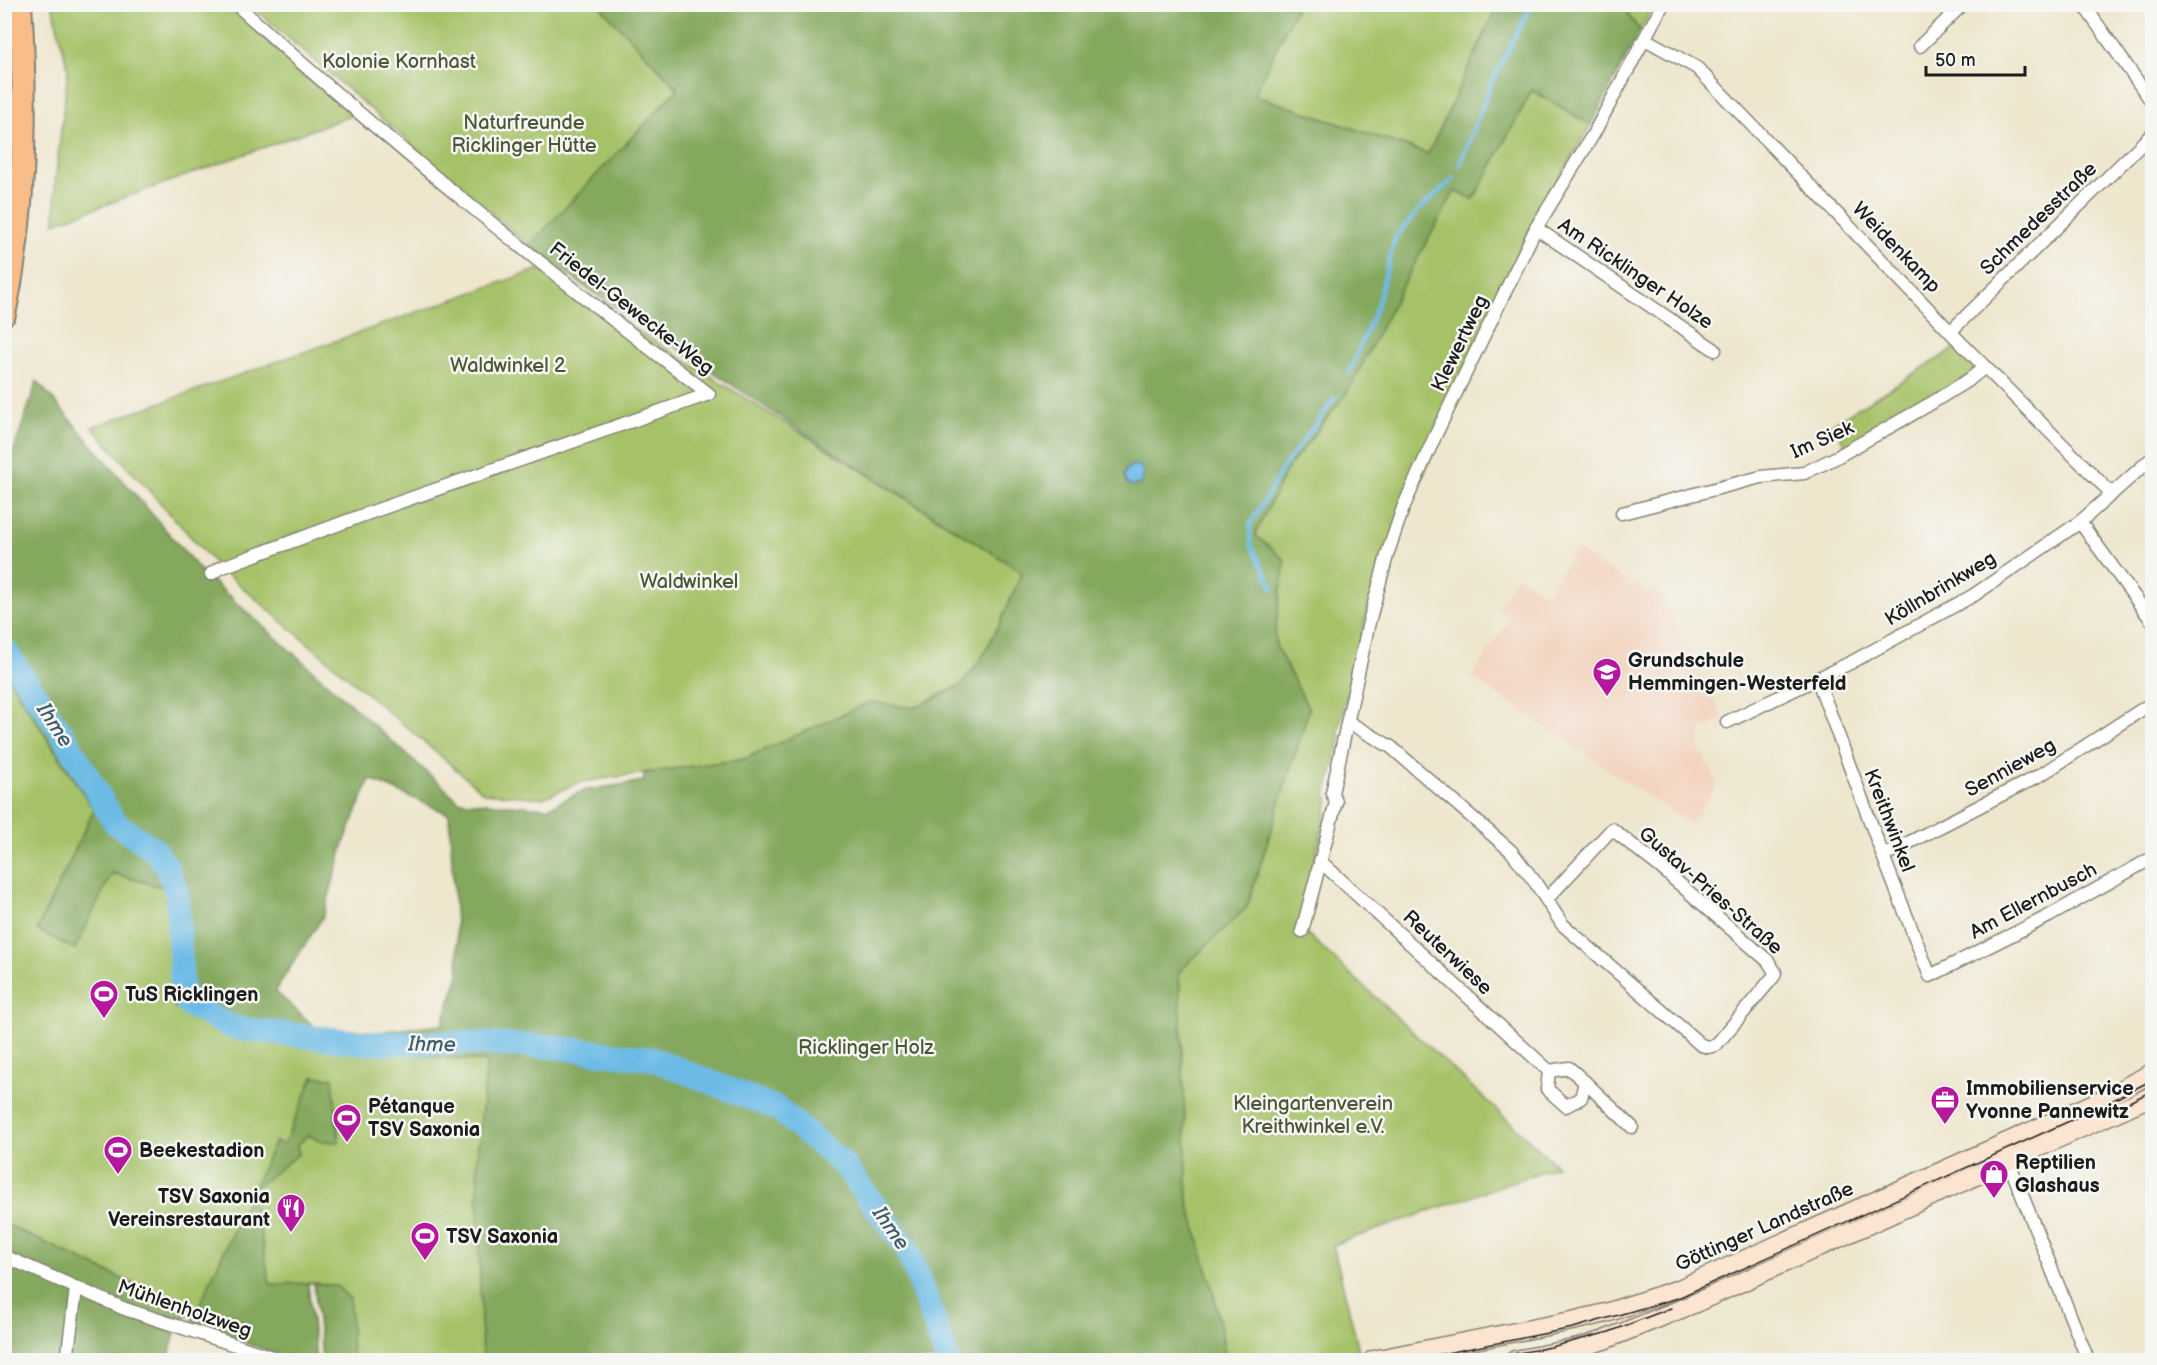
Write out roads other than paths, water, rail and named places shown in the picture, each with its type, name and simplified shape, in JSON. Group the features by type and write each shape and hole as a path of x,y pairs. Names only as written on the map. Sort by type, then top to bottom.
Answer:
{"highway":[{"path":"4,207 10,100 6,4"},
{"path":"4,314 14,254 23,149 24,89 20,4"}],"street":[{"name":"Friedel-Gewecke-Weg","path":"211,574 220,568 369,513 709,394 616,323 392,140 236,4"},
{"name":"Klewertweg","path":"1348,722 1369,622 1388,552 1436,434 1536,228 1594,133 1663,4"},
{"path":"1920,46 1964,4"},
{"path":"2083,4 2152,102"},
{"name":"Weidenkamp","path":"1645,39 1697,68 2112,494"},
{"name":"Schmedesstraße","path":"1951,331 2152,134"},
{"name":"Am Ricklinger Holze","path":"1536,228 1715,350"},
{"name":"Im Siek","path":"1622,513 1761,477 1804,473 1930,404 1970,379 1985,366"},
{"name":"Köllnbrinkweg","path":"1728,722 1852,662 1974,595 2080,522 2152,458"},
{"path":"2080,522 2152,621"},
{"name":"Kreithwinkel","path":"1817,678 1930,976"},
{"name":"Sennieweg","path":"1883,856 2042,774 2152,703"},
{"path":"1302,931 1336,802 1332,793 1348,722"},
{"name":"Gustav-Pries-Straße","path":"1348,722 1391,747 1511,851 1547,899 1562,924 1701,1045 1708,1047 1716,1045 1774,976 1775,972 1768,961 1660,867 1612,830 1547,899"},
{"name":"Am Ellernbusch","path":"1930,976 2049,916 2152,858"},
{"name":"Reuterwiese","path":"1320,861 1549,1071"},
{"path":"1585,1082 1581,1098 1566,1106 1547,1089 1549,1071 1569,1068 1585,1082 1632,1126"},
{"name":"Göttinger Landstraße","path":"1515,1360 1578,1348 1691,1305 2005,1153 2152,1073"},
{"name":"Göttinger Landstraße","path":"1373,1360 1572,1321 1648,1300 2005,1153 2152,1096"},
{"path":"2005,1153 2088,1360"},
{"name":"Mühlenholzweg","path":"4,1256 125,1309 281,1360"},
{"path":"67,1360 76,1289"}],"water":[{"path":"1132,465 1141,466 1144,475 1140,484 1132,486 1126,483 1124,476 1126,470"}],"waterway":[{"path":"1459,166 1491,84 1532,4"},
{"path":"1349,373 1377,306 1395,238 1418,211 1454,178"},
{"path":"1273,588 1251,545 1250,525 1285,465 1335,398"},
{"name":"Ihme","path":"4,649 69,744 115,823 154,849 166,866 177,893 182,991 188,1005 234,1028 365,1043 466,1043 555,1047 653,1059 778,1109 843,1164 907,1248 948,1360"}],"tram line":[{"path":"1411,1360 1573,1328 1678,1298 2096,1109 2152,1080"},
{"path":"2125,1104 2152,1091"},
{"path":"1480,1360 1551,1347 1609,1332 1671,1308"}],"place":[{"name":"Grundschule Hemmingen-Westerfeld","path":"1607,698"},
{"name":"TuS Ricklingen","path":"104,1020"},
{"name":"Immobilienservice Yvonne Pannewitz","path":"1945,1126"},
{"name":"Pétanque TSV Saxonia","path":"347,1144"},
{"name":"Beekestadion","path":"118,1176"},
{"name":"Reptilien Glashaus","path":"1994,1200"},
{"name":"TSV Saxonia Vereinsrestaurant","path":"291,1234"},
{"name":"TSV Saxonia","path":"425,1262"}],"park label":[{"name":"Kolonie Kornhast","path":"399,61"},
{"name":"Naturfreunde Ricklinger Hütte","path":"524,134"},
{"name":"Waldwinkel 2","path":"508,365"},
{"name":"Waldwinkel","path":"689,581"},
{"name":"Ricklinger Holz","path":"866,1047"},
{"name":"Kleingartenverein Kreithwinkel e.V.","path":"1313,1114"}]}
